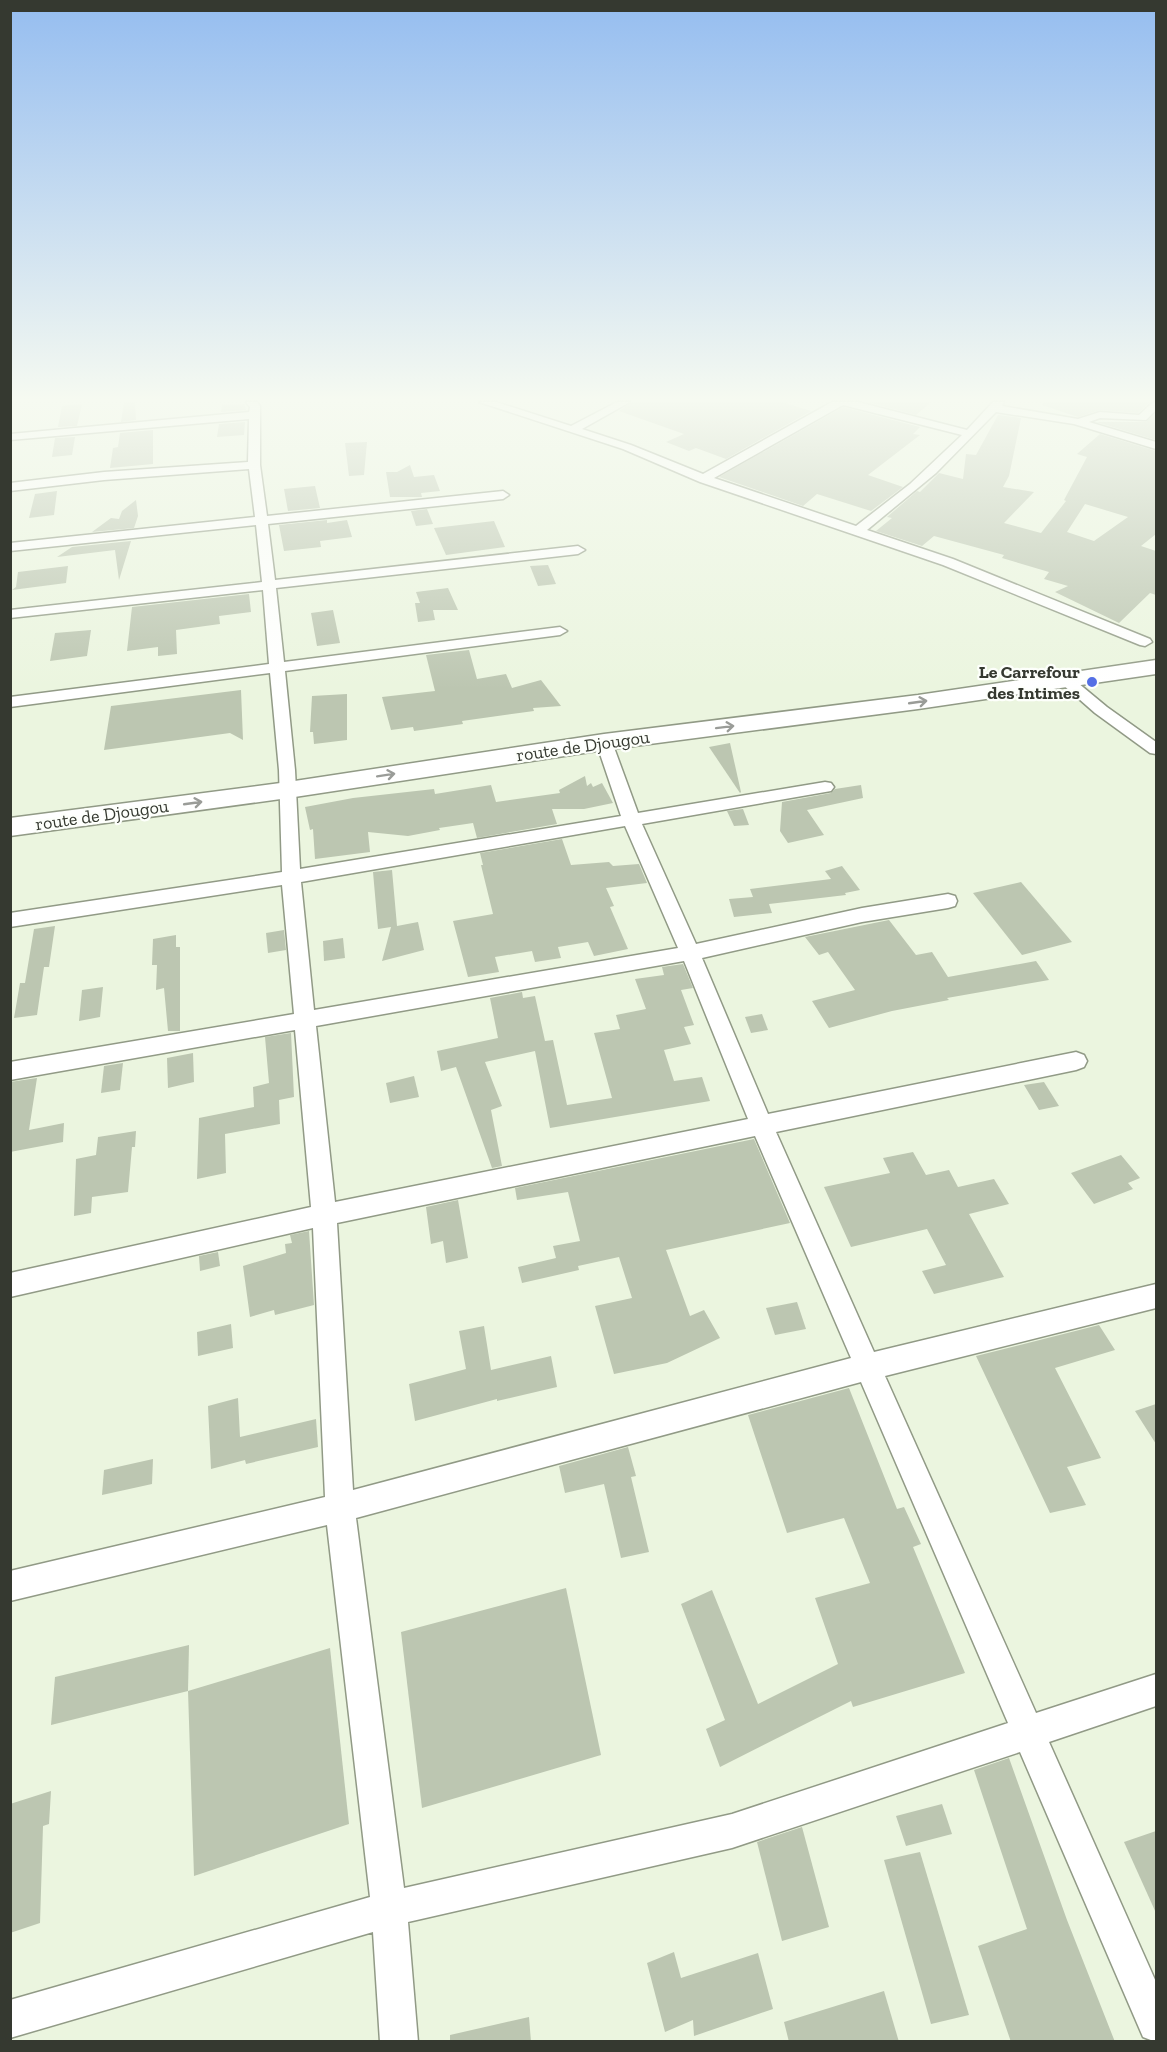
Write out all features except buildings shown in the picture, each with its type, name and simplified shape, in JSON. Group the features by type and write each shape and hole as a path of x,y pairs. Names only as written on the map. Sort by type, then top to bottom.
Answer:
{"highway":[{"name":"route de Djougou","path":"10,828 287,780 1145,649"},
{"name":"route de Djougou","path":"10,810 604,742 1067,681 1156,667"}],"street":[{"path":"258,498 287,780 291,877 324,1215 340,1508 389,1909 399,2042"},
{"path":"10,547 477,498"},
{"path":"760,498 1026,592 1145,649 1156,631"},
{"path":"858,531 901,498"},
{"path":"10,614 579,550"},
{"path":"10,702 561,631"},
{"path":"1067,681 1101,710 1156,749"},
{"path":"604,742 631,819 762,1126 1156,2024"},
{"path":"10,920 291,877 825,787"},
{"path":"10,1071 690,953 862,915 948,901"},
{"path":"10,1285 324,1215 1076,1060"},
{"path":"10,1586 340,1508 867,1367 1156,1296"},
{"path":"10,2019 389,1909 732,1831 1156,1690"}],"place":[{"name":"Le Carrefour des Intimes","path":"1092,682"}]}
